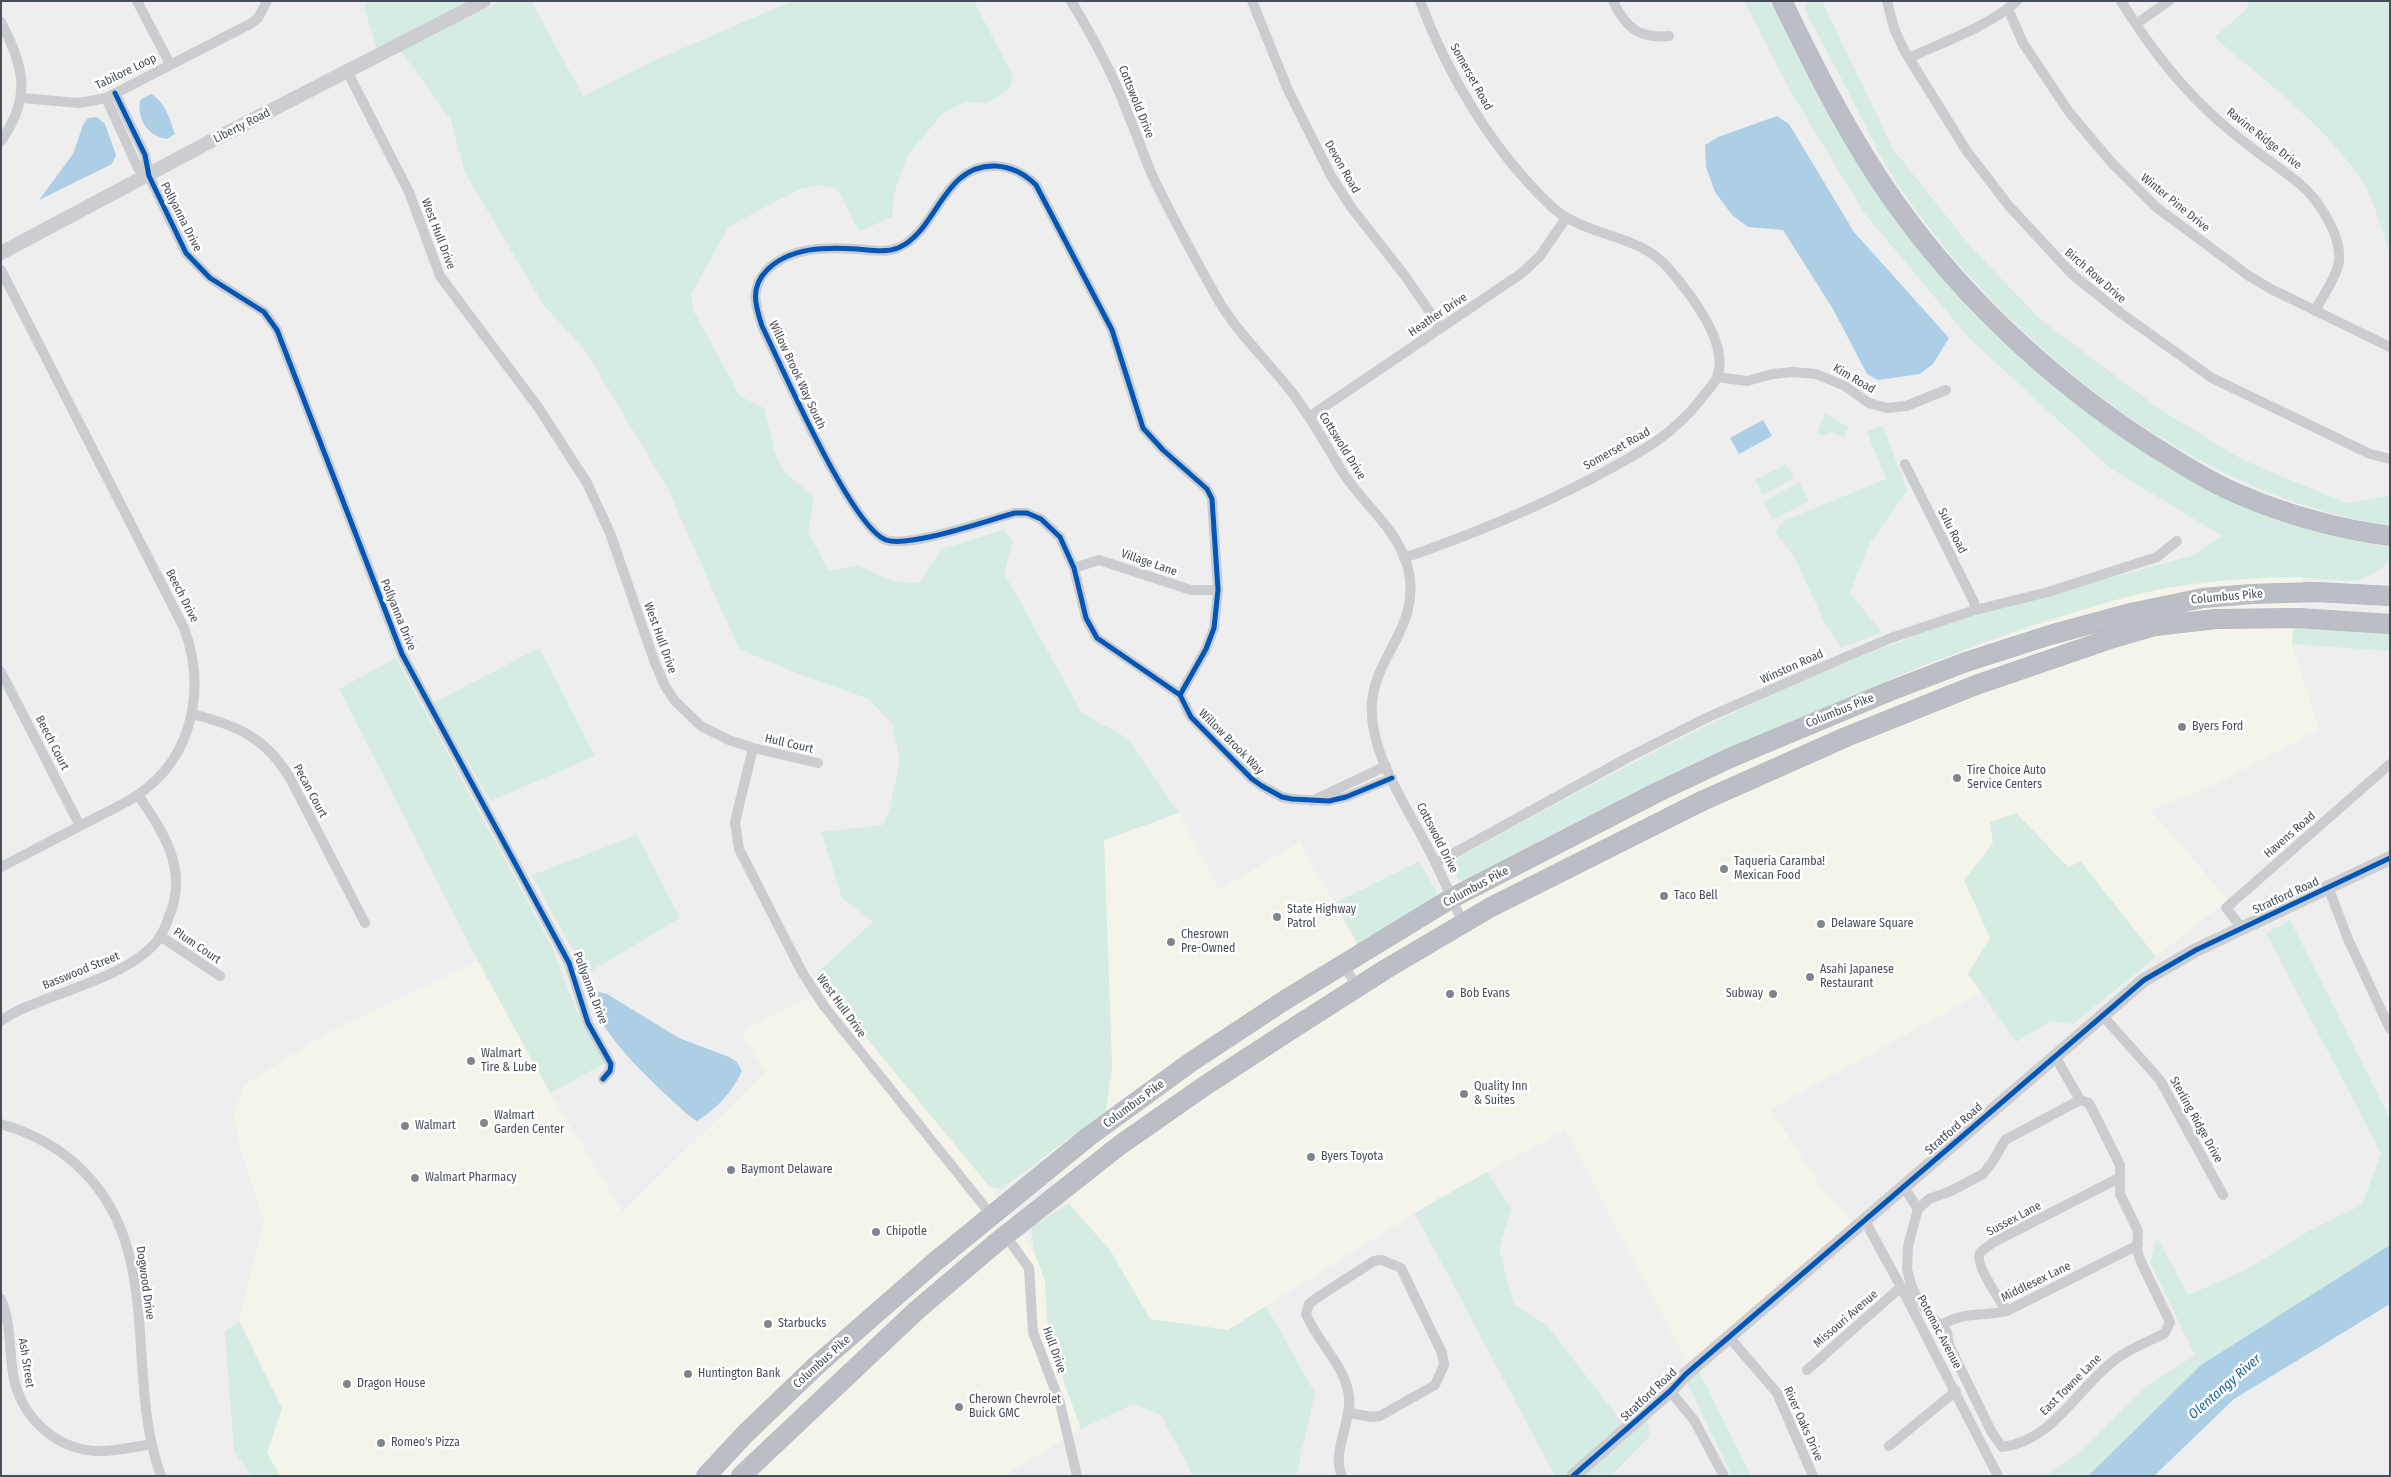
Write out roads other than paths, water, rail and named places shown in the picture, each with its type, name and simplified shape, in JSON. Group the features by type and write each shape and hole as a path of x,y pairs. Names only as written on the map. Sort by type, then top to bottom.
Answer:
{"highway":[{"path":"1782,1 1836,108 1863,155 1897,205 1942,263 2020,342 2055,373 2099,409 2154,447 2198,474 2241,496 2308,520 2390,536"},
{"name":"Columbus Pike","path":"706,1476 745,1434 811,1371 936,1261 1088,1137 1191,1062 1452,898 1658,792 1730,758 1831,714 1966,662 2103,620 2203,598 2316,592 2390,596"},
{"path":"2336,620 2370,612 2390,596"},
{"name":"Columbus Pike","path":"741,1476 899,1326 1006,1236 1120,1145 1179,1104 1358,987 1491,907 1702,801 1846,737 2034,664 2155,626 2216,619 2270,618 2390,624"},
{"path":"1006,1236 1008,1224 1013,1216 1082,1155 1086,1150 1088,1137"},
{"path":"899,1326 903,1311 985,1237 990,1227 992,1216"}],"street":[{"path":"137,1 170,64"},
{"name":"Tabilore Loop","path":"22,98 79,104 110,96 250,24 258,18 267,1"},
{"name":"Liberty Road","path":"1,253 213,140 348,73 484,1"},
{"name":"Cottswold Drive","path":"1071,1 1104,60 1153,177 1216,298 1235,326 1288,386 1340,470 1382,522 1400,548 1408,569 1408,610 1399,638 1381,669 1372,701 1373,730 1386,766 1436,863 1463,924"},
{"name":"Devon Road","path":"1252,1 1291,97 1331,176 1351,207 1405,276 1441,328"},
{"name":"Somerset Road","path":"1404,558 1504,522 1651,447 1669,434 1686,417 1717,376 1718,361 1712,330 1668,267 1637,244 1566,218 1530,185 1489,132 1440,47 1420,1"},
{"path":"1613,1 1618,12 1635,31 1651,38 1668,36"},
{"name":"Birch Row Drive","path":"1887,1 1894,28 1909,58 1940,111 1990,182 2052,254 2093,293 2212,378 2370,454 2390,459"},
{"path":"1909,58 2008,9 2017,1"},
{"name":"Ravine Ridge Drive","path":"2121,1 2136,24 2176,76 2207,110 2226,128 2311,192 2340,247 2339,265 2314,311"},
{"path":"2136,24 2170,1"},
{"name":"Winter Pine Drive","path":"2008,9 2023,43 2050,85 2094,143 2133,186 2156,207 2249,276 2314,311 2390,347"},
{"path":"1,22 16,51 20,67 22,98 10,129 1,141"},
{"name":"West Hull Drive","path":"348,73 409,192 440,276 538,407 587,483 610,533 654,663 665,686 675,701 701,726 753,748 735,822 739,849 748,870 802,972 824,1006 992,1216"},
{"path":"110,96 138,168 148,176"},
{"name":"Willow Brook Way South","path":"1180,695 1097,638 1086,618 1074,568 1065,546 1054,530 1041,519 1027,513 1015,513 911,540 887,540 871,529 828,462 762,326 755,304 755,294 759,280 769,268 787,256 812,249 877,251 896,248 915,236 957,181 973,170 989,166 1015,170 1036,185 1106,317 1117,343 1144,428 1163,450 1210,493 1213,506 1218,590"},
{"name":"Pollyanna Drive","path":"148,176 191,259 210,278 264,312 277,330 394,638 446,738 569,963 588,1023 611,1064 610,1071 603,1079"},
{"name":"Heather Drive","path":"1308,417 1531,266 1566,218"},
{"name":"Beech Drive","path":"1,270 184,628 195,670 192,714 181,746 172,762 161,774 138,795 1,866"},
{"name":"Kim Road","path":"1717,376 1747,381 1786,373 1816,374 1845,386 1869,403 1887,408 1906,406 1946,390"},
{"name":"Sulu Road","path":"1905,464 1974,602 1975,610"},
{"name":"Winston Road","path":"1436,863 1629,757 1706,718 1891,638 1975,610 2048,592 2157,557 2177,541"},
{"name":"Village Lane","path":"1074,568 1099,560 1191,590 1218,590"},
{"path":"1180,695 1210,639 1215,621 1218,590"},
{"name":"Beech Court","path":"1,672 80,826"},
{"name":"Willow Brook Way","path":"1180,695 1191,716 1252,779 1282,797 1312,801 1337,800 1392,778"},
{"name":"Pecan Court","path":"192,714 236,727 264,745 276,757 291,780 365,923"},
{"name":"Hull Court","path":"753,748 818,763"},
{"name":"Havens Road","path":"2242,928 2226,908 2390,764"},
{"path":"1312,801 1386,766"},
{"name":"Basswood Street","path":"1,1021 19,1010 127,966 144,954 160,936 172,910 176,893 174,861 164,833 138,795"},
{"name":"Stratford Road","path":"1573,1476 1670,1391 1686,1374 2144,980 2196,950 2390,858"},
{"path":"2328,887 2348,939 2390,1029"},
{"name":"Plum Court","path":"160,936 220,976"},
{"path":"1344,965 1358,987"},
{"name":"Sterling Ridge Drive","path":"2102,1015 2160,1080 2223,1195"},
{"path":"2055,1056 2080,1100 2089,1103 2120,1165 2120,1194 2138,1231 2138,1245"},
{"path":"1942,1325 1928,1313 1912,1285 1908,1269 1910,1239 1918,1209 1929,1198 1951,1191 1983,1174 2005,1140 2080,1100"},
{"name":"Dogwood Drive","path":"1,1124 40,1138 74,1162 96,1185 120,1224 132,1265 148,1421 161,1476"},
{"name":"Sussex Lane","path":"2007,1311 1982,1268 1979,1258 1980,1253 1992,1243 2119,1178"},
{"path":"1904,1187 1918,1209"},
{"name":"Potomac Avenue","path":"1865,1221 1956,1391 1998,1476"},
{"name":"Hull Drive","path":"1006,1236 1029,1268 1033,1332 1060,1403 1077,1476"},
{"name":"Middlesex Lane","path":"1942,1325 1963,1315 1992,1315 2007,1311 2138,1245"},
{"name":"East Towne Lane","path":"1942,1325 1947,1332 1949,1346 1998,1443 2002,1447 2014,1446 2045,1429 2055,1421 2112,1361 2166,1332 2170,1322 2141,1262 2138,1245"},
{"path":"1342,1476 1339,1456 1348,1413 1349,1396 1346,1384 1306,1314 1309,1304 1318,1297 1374,1262 1382,1260 1401,1268 1442,1353 1444,1364 1435,1385 1380,1416 1372,1417 1348,1413"},
{"name":"Missouri Avenue","path":"1807,1370 1901,1287"},
{"name":"Ash Street","path":"1,1298 7,1318 17,1390 26,1410 39,1426 60,1440 85,1449 109,1451 152,1444"},
{"name":"River Oaks Drive","path":"1730,1338 1777,1393 1813,1476"},
{"path":"1670,1391 1694,1420 1724,1476"},
{"path":"1889,1446 1956,1391"}],"water":[{"path":"151,94 156,97 166,111 175,134 167,139 154,134 145,126 142,120 139,107 140,100"},
{"path":"1777,116 1789,124 1854,232 1949,338 1933,364 1920,374 1878,380 1867,374 1833,309 1783,230 1748,227 1732,215 1715,192 1706,167 1705,145 1718,137"},
{"path":"97,117 105,124 116,155 112,164 39,200 73,154 83,125 88,118"},
{"path":"1763,420 1772,436 1739,454 1730,438"},
{"path":"595,991 607,994 679,1038 729,1057 737,1062 742,1071 729,1093 717,1106 697,1121 689,1116 618,1045 596,1012 590,996"},
{"name":"Olentangy River","path":"2390,1245 2390,1304 2234,1399 2154,1476 2088,1476 2201,1365"}],"place":[{"name":"Byers Ford","path":"2182,727"},
{"name":"Tire Choice Auto Service Centers","path":"1957,778"},
{"name":"Taqueria Caramba! Mexican Food","path":"1724,869"},
{"name":"Taco Bell","path":"1664,896"},
{"name":"State Highway Patrol","path":"1277,917"},
{"name":"Delaware Square","path":"1821,924"},
{"name":"Chesrown Pre-Owned","path":"1171,942"},
{"name":"Asahi Japanese Restaurant","path":"1810,977"},
{"name":"Bob Evans","path":"1450,994"},
{"name":"Subway","path":"1773,994"},
{"name":"Walmart Tire & Lube","path":"471,1061"},
{"name":"Quality Inn & Suites","path":"1464,1094"},
{"name":"Walmart Garden Center","path":"484,1123"},
{"name":"Walmart","path":"405,1126"},
{"name":"Byers Toyota","path":"1311,1157"},
{"name":"Baymont Delaware","path":"731,1170"},
{"name":"Walmart Pharmacy","path":"415,1178"},
{"name":"Chipotle","path":"876,1232"},
{"name":"Starbucks","path":"768,1324"},
{"name":"Huntington Bank","path":"688,1374"},
{"name":"Dragon House","path":"347,1384"},
{"name":"Cherown Chevrolet Buick GMC","path":"959,1407"},
{"name":"Romeo's Pizza","path":"381,1443"}]}
